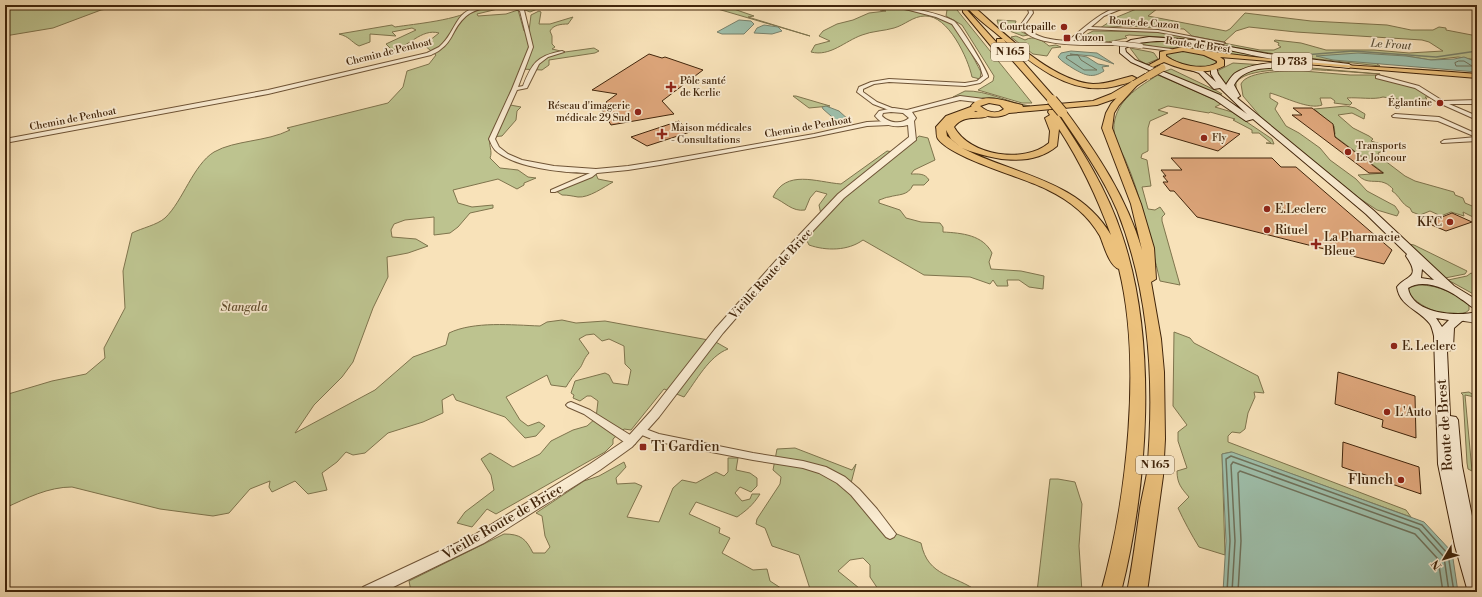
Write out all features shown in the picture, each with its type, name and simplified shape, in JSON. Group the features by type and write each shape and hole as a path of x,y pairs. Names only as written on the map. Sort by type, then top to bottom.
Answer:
{"highway":[{"name":"N 165","path":"960,5 1042,100 1057,112 1102,169 1122,210 1143,274 1154,336 1157,386 1155,474 1146,541 1137,592"},
{"name":"N 165","path":"968,5 1052,100 1100,191 1116,233 1128,281 1135,328 1138,400 1128,504 1111,592"},
{"path":"968,5 1020,49 1070,81 1082,85 1101,86 1134,81"},
{"path":"1134,81 1120,94 1110,114 1108,131 1133,191 1148,248 1154,336"},
{"path":"975,106 947,120 941,127 942,137 962,152 1039,182 1078,203 1089,213 1099,226 1128,281"},
{"path":"987,114 970,115 956,120 949,127 951,133 960,143 976,150 993,154 1021,156 1042,153 1053,146 1056,136 1049,117 1057,112"}],"main road":[{"name":"Route de Brest","path":"1252,118 1213,95 1133,61 1123,53 1122,47 1136,40 1167,40 1306,61 1425,73"},
{"path":"1134,81 1140,73 1153,65 1171,50"},
{"name":"Route de Brest","path":"1171,50 1188,50 1210,54 1477,77"},
{"path":"1163,57 1190,68 1214,68 1221,64 1220,60 1210,54"},
{"name":"Route de Brest","path":"1221,64 1241,61 1477,77"},
{"path":"1134,81 1148,76 1162,68 1182,66"},
{"name":"Route de Brest","path":"1252,118 1232,90 1230,83 1236,75 1247,70 1264,67 1325,67"},
{"name":"Route de Brest","path":"1190,68 1206,77 1407,252 1414,260 1417,269 1418,274 1414,281"},
{"name":"Route de Brest","path":"1214,68 1214,74 1218,81 1252,118 1384,225 1435,276 1450,288"},
{"path":"1024,108 984,101 975,106 987,114 1002,114 1024,108 1082,105 1120,94"},
{"path":"1003,104 1008,107 1009,111"},
{"path":"1470,318 1439,315 1421,308 1406,298 1401,290 1404,284 1414,281 1431,283 1450,288 1464,294 1477,306"},
{"name":"Route de Brest","path":"1421,308 1435,323 1440,336 1445,458 1477,589"},
{"name":"Route de Brest","path":"1461,522 1447,363 1447,330 1450,324 1470,318"},
{"name":"Route de Brest","path":"1467,547 1476,592"}],"street":[{"path":"464,5 473,9"},
{"name":"Chemin de Penhoat","path":"5,141 268,92 429,54 443,46 461,16 473,9 503,5 515,6 522,10 531,47 515,89 492,135 493,146 496,150 509,157 531,163 566,169 594,171 655,163 867,124 892,123"},
{"path":"892,5 937,16 954,23 982,66 986,76 982,81 968,85 888,81 870,83 862,86 860,92 875,103 894,110 906,112 966,98 984,101"},
{"path":"1029,5 1031,13 1022,23 1024,29 1040,37 1068,43"},
{"name":"Route de Cuzon","path":"1068,43 1103,15 1129,5"},
{"name":"Route de Cuzon","path":"1086,28 1164,32 1223,43"},
{"name":"Route de Cuzon","path":"1068,43 1114,44 1171,50"},
{"name":"Route de Cuzon","path":"1140,47 1163,57"},
{"path":"515,89 525,86 534,65 540,59 562,52"},
{"path":"1378,77 1412,85 1477,118"},
{"path":"954,100 975,106"},
{"path":"1439,100 1477,102"},
{"path":"875,103 880,115 892,123 912,132 912,119 918,110"},
{"path":"880,115 894,110"},
{"path":"906,112 912,119"},
{"name":"Chemin de Penhoat","path":"867,124 880,115"},
{"path":"1395,116 1438,119 1477,136"},
{"path":"892,123 912,119"},
{"name":"Vieille Route de Briec","path":"368,592 479,539 595,467 636,436 719,331 791,249 841,196 913,138 912,132"},
{"path":"1444,142 1477,139"},
{"path":"553,191 590,176 594,173 594,171"},
{"path":"571,405 636,436 665,439 786,461 824,471 839,478 864,500 890,534"}],"green space":[{"path":"5,5 130,5 101,10 53,28 5,36"},
{"name":"Stangala","path":"468,5 501,5 500,7 506,7 477,14 478,16 506,14 518,10 524,31 529,31 531,15 539,11 541,12 539,24 550,24 573,17 568,24 555,26 551,29 552,44 555,47 552,49 565,52 594,48 599,51 595,53 549,60 549,65 542,70 521,69 505,104 521,107 517,111 516,120 502,136 490,137 490,158 500,168 518,170 528,177 536,178 524,183 524,185 517,189 498,179 453,190 458,203 472,207 493,205 493,208 470,213 458,227 450,233 434,235 434,217 405,220 394,224 391,230 392,237 416,239 428,246 408,253 387,257 388,277 373,308 353,362 342,377 314,405 295,433 375,390 413,357 446,345 449,333 459,329 481,325 540,326 547,322 562,320 576,323 605,321 714,341 728,349 721,352 709,363 684,397 664,389 631,430 624,429 613,439 613,444 605,452 496,514 487,509 472,527 457,523 465,512 494,490 491,475 481,459 490,453 513,467 540,454 551,441 573,430 587,426 596,418 598,401 591,396 587,396 580,401 573,398 574,395 571,393 575,381 605,373 609,375 613,383 628,385 631,370 625,364 624,346 609,339 602,341 594,334 586,335 579,339 589,353 566,387 551,385 547,375 506,397 520,420 528,426 539,422 545,426 536,436 525,438 505,417 456,400 453,394 442,400 443,413 423,422 388,433 365,453 353,455 346,452 337,462 322,473 327,490 308,494 295,481 272,492 269,487 270,481 250,489 229,513 213,516 160,509 72,487 63,487 46,491 5,508 5,395 52,381 86,374 105,358 104,348 125,308 123,271 132,233 154,225 165,218 200,165 214,152 231,145 281,134 290,130 287,128 388,103 403,87 407,71 429,64 436,55 424,45 439,33 426,33 404,46 392,50 386,44 416,30 412,28 392,32 396,36 370,34 370,42 359,46 343,35 339,34 392,25 395,27 425,23 459,16 475,8"},
{"path":"523,5 600,5 588,8 557,6 553,8 545,6 530,12 525,10"},
{"path":"704,5 739,5 728,7 754,16 748,17 810,36"},
{"path":"942,5 953,5 1032,103 1022,103 978,90 993,81 994,76 962,25 946,16 947,10"},
{"path":"1146,5 1162,5 1148,16 1226,31 1230,29 1245,13 1311,21 1387,25 1411,30 1433,30 1439,27 1446,28 1446,30 1477,36 1477,60 1458,57 1431,60 1406,56 1377,64 1380,66 1281,55 1178,38 1129,35 1125,36 1127,38 1097,43 1085,41 1080,38 1093,31 1166,32 1260,50 1274,50 1281,47 1278,45 1279,43 1274,41 1275,40 1301,43 1326,50 1374,50 1409,53 1443,51 1429,42 1422,40 1296,32 1249,27 1236,31 1224,42 1192,36 1184,29 1123,26 1100,28 1117,17"},
{"path":"882,8 908,10 928,14 945,20 951,24 971,53 981,72 980,79 972,77 966,59 956,39 949,30 941,22 925,16 917,17 894,28 862,35 837,48 825,52 811,52 815,45 830,41 819,36 823,31 837,24 853,20 869,13 886,11 880,10"},
{"path":"997,20 1016,21 1014,28 1028,35 1023,36 999,27"},
{"path":"1016,36 1025,40 1035,38 1041,40 1049,46 1056,45 1061,47 1052,48 1047,56 1033,54 1011,37"},
{"path":"1142,40 1186,43 1304,63 1222,55 1191,48 1162,48 1131,43"},
{"path":"1130,48 1154,53 1158,59 1146,64 1139,60"},
{"path":"1172,51 1200,54 1210,57 1215,60 1216,63 1205,67 1184,65 1167,56 1167,53"},
{"path":"1233,63 1264,65 1234,73 1226,84 1217,71"},
{"path":"1266,67 1299,67 1380,74 1326,70 1280,70 1260,72 1245,76 1236,83 1236,93 1233,83 1248,71"},
{"path":"1171,69 1222,94 1216,95 1163,72"},
{"path":"1303,71 1350,75 1380,75 1411,85 1430,97 1425,97 1427,99 1416,100 1417,102 1383,97 1347,98 1352,103 1350,105 1334,103 1335,101 1331,98 1320,98 1322,105 1310,106 1270,93 1270,98 1278,103 1275,109 1286,126 1320,148 1330,160 1356,179 1367,191 1395,206 1399,212 1397,216 1377,210 1359,198 1265,122 1243,96 1241,84 1245,79 1251,76 1269,72"},
{"path":"1158,75 1220,102 1221,104 1215,107 1232,112 1272,139 1274,144 1266,143 1271,143 1259,133 1252,133 1252,130 1233,120 1235,119 1210,112 1168,106 1158,110 1168,113 1150,121 1148,128 1148,151 1142,154 1141,158 1147,160 1151,186 1142,187 1148,209 1155,210 1160,207 1165,214 1162,217 1162,221 1180,285 1160,281 1141,204 1131,174 1116,139 1114,130 1115,119 1121,105 1138,88"},
{"path":"965,91 981,92 1030,106 972,98 953,97"},
{"path":"793,96 796,96 830,106 809,108"},
{"path":"1346,106 1355,108 1365,114 1364,119 1352,113 1338,115 1353,128 1373,139 1371,141 1387,146 1385,150 1378,153 1380,157 1405,176 1415,181 1454,192 1455,195 1463,198 1465,203 1477,208 1477,219 1463,212 1464,216 1451,212 1441,216 1430,211 1420,215 1412,212 1387,184 1368,181 1361,178 1358,175 1384,173 1333,135 1335,134 1334,126 1314,109"},
{"path":"919,136 928,138 935,160 914,170 911,174 923,175 929,180 924,185 913,185 906,193 879,200 879,203 900,210 906,218 921,222 940,223 943,227 943,232 964,234 978,239 988,247 992,253 989,262 991,269 1021,271 1044,276 1043,289 1029,287 1019,280 1007,280 1008,286 997,286 993,280 990,284 970,277 924,275 863,240 857,244 837,249 809,245 806,239 822,219 819,205 827,194 816,191 810,198 805,210 796,210 773,197 779,188 794,180 802,179 841,184 887,151 900,153"},
{"path":"596,174 598,179 613,182 596,192 582,197 562,195 556,191"},
{"path":"1409,244 1414,245 1467,271 1465,274 1445,278"},
{"path":"1471,273 1477,276 1477,296 1448,280 1467,276"},
{"path":"1419,285 1433,286 1457,296 1469,304 1469,310 1463,314 1455,315 1445,314 1426,307 1418,302 1408,290 1411,287"},
{"path":"1174,332 1190,338 1194,343 1258,376 1264,393 1254,392 1255,397 1248,413 1245,429 1240,433 1232,432 1228,436 1228,442 1406,510 1411,517 1231,452 1222,454 1225,555 1199,547 1178,508 1189,497 1180,485 1177,475 1177,471 1187,468 1178,441 1178,432 1187,425 1173,406"},
{"path":"1469,392 1475,396 1465,395 1472,471 1468,469 1467,463 1463,395 1461,393"},
{"path":"795,448 852,470 856,464 849,491 883,529 921,543 930,563 936,569 978,592 880,592 870,577 870,565 863,558 850,560 838,571 859,588 857,592 811,592 799,555 772,546 765,528 756,524 757,519 780,484 781,477 773,470 777,449"},
{"path":"728,458 738,458 736,470 750,473 757,478 757,486 751,492 740,487 735,493 742,501 750,499 752,494 760,494 750,507 737,517 696,502 689,514 720,528 719,533 730,538 722,553 753,570 767,569 770,581 787,592 409,592 411,591 409,581 504,534 519,536 528,544 533,553 545,553 550,547 545,536 542,516 536,513 584,481 599,476 624,462 626,467 616,478 617,484 635,483 642,486 627,517 659,522 673,488 682,480 696,483 716,472 724,476 728,472"},
{"path":"1050,479 1075,482 1082,504 1079,546 1082,592 1037,592"}],"water":[{"path":"739,20 751,21 754,24 744,34 722,34 717,32"},
{"path":"764,25 778,27 782,31 772,34 754,33 757,28"},
{"path":"1071,51 1097,53 1114,64 1092,56 1070,54 1087,57 1098,64 1109,66 1102,67 1104,71 1096,75 1085,74 1067,65 1058,57 1061,53"},
{"path":"1358,53 1406,56 1431,60 1464,57 1477,62 1477,72 1333,60 1316,56"},
{"path":"826,106 839,111 850,121 839,123 823,109 822,107"},
{"path":"1232,452 1424,522 1452,552 1458,592 1223,592 1226,541 1222,454"}],"building":[{"path":"649,54 662,58 665,57 703,70 662,101 674,114 611,125 602,110 611,109 606,102 617,94 592,90"},
{"name":"Transports Le Joncour","path":"1293,108 1312,108 1333,124 1335,137 1383,173 1369,173 1292,115 1302,115"},
{"name":"Fly","path":"1183,118 1240,134 1218,151 1160,134"},
{"name":"Maison médicales - Consultations","path":"679,121 690,132 647,146 631,137"},
{"name":"E.Leclerc","path":"1171,158 1272,158 1281,167 1296,167 1392,250 1384,264 1197,217 1174,191 1170,191 1163,182 1168,182 1163,176 1166,176 1161,170 1182,170"},
{"name":"KFC","path":"1452,213 1472,222 1446,231 1427,223"},
{"name":"L'Auto","path":"1338,372 1415,396 1416,438 1382,427 1383,420 1335,404"},
{"name":"Flunch","path":"1343,442 1419,467 1421,494 1342,467"}],"waterway":[{"name":"Le Frout","path":"1304,55 1353,51 1436,57 1477,51"}],"place":[{"name":"Courtepaille","path":"1064,27"},
{"name":"Cuzon","path":"1067,38"},
{"name":"Pôle santé de Kerlic","path":"671,87"},
{"name":"Églantine","path":"1440,103"},
{"name":"Réseau d'imagerie médicale 29 Sud","path":"638,112"},
{"name":"Maison médicales - Consultations","path":"662,134"},
{"name":"Fly","path":"1204,138"},
{"name":"Transports Le Joncour","path":"1348,152"},
{"name":"E.Leclerc","path":"1267,209"},
{"name":"KFC","path":"1450,222"},
{"name":"Rituel","path":"1267,230"},
{"name":"La Pharmacie Bleue","path":"1316,244"},
{"name":"E. Leclerc","path":"1394,346"},
{"name":"L'Auto","path":"1387,412"},
{"name":"Ti Gardien","path":"643,447"},
{"name":"Flunch","path":"1401,480"}]}
